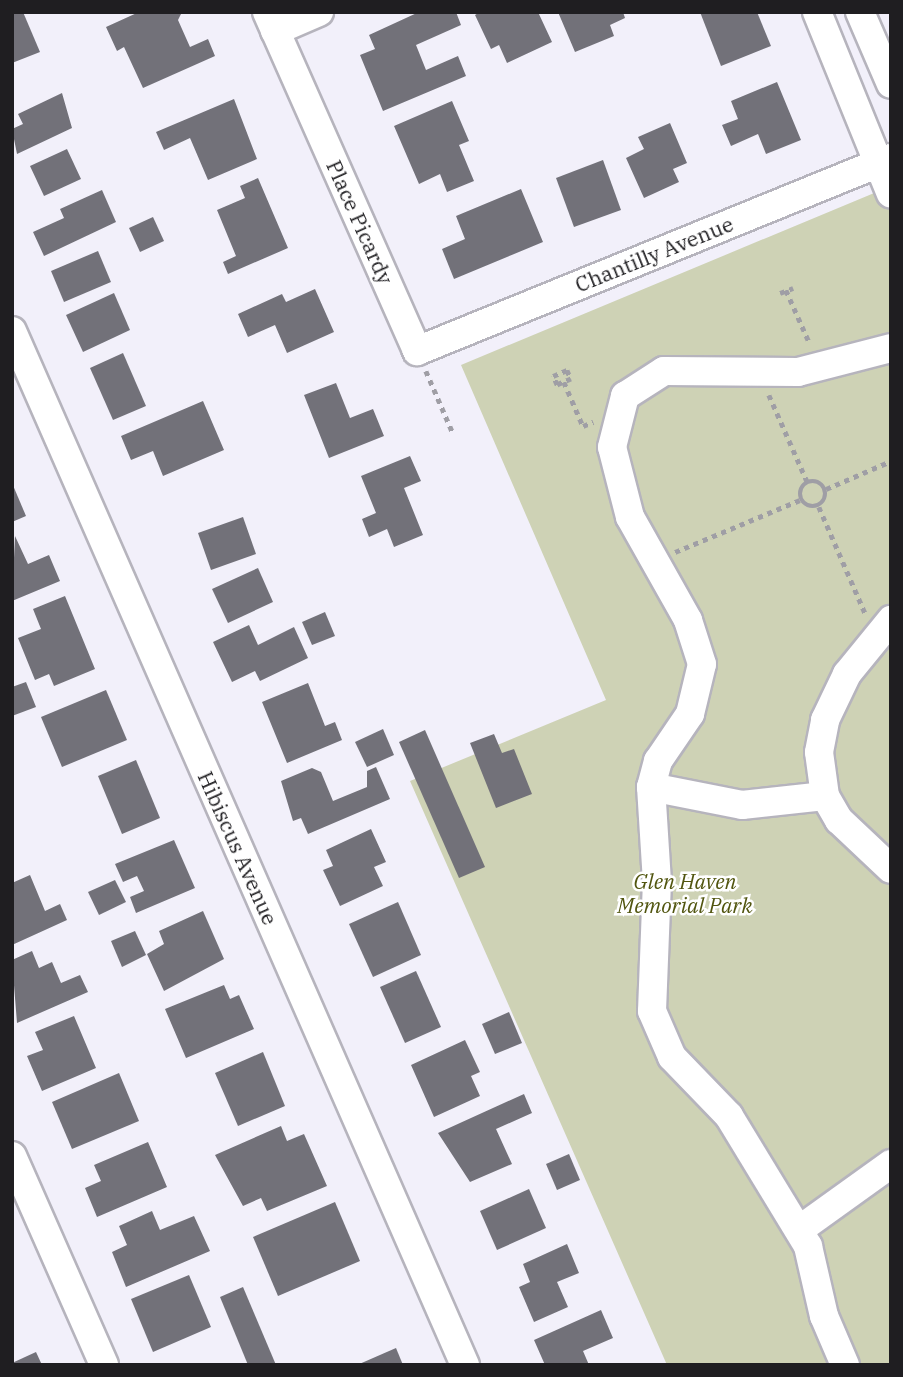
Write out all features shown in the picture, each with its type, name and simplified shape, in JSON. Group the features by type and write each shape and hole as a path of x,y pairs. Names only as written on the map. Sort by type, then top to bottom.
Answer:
{"street":[{"path":"271,22 319,12"},
{"path":"817,12 887,160 891,194"},
{"path":"860,12 891,84"},
{"name":"Place Picardy","path":"271,22 417,351"},
{"name":"Chantilly Avenue","path":"417,351 887,160"},
{"name":"Hibiscus Avenue","path":"12,331 464,1365"},
{"path":"845,1365 799,1230 729,1116 676,1063 656,1024 649,985 657,882 651,787 658,761 690,714 702,670 688,620 652,562 615,476 619,412 632,389 664,371 759,372 821,369 891,348"},
{"path":"883,628 841,683 822,729 825,796 839,820 891,869"},
{"path":"651,787 742,805 825,796"},
{"path":"12,1156 104,1365"},
{"path":"799,1230 891,1164"}],"path":[{"path":"780,293 793,288"},
{"path":"786,290 821,369"},
{"path":"417,351 453,433"},
{"path":"759,372 807,481 826,489"},
{"path":"564,382 583,426 619,412"},
{"path":"818,507 826,489 891,461"},
{"path":"800,500 807,481"},
{"path":"652,562 800,500 818,507 883,628"}],"green space":[{"name":"Glen Haven Memorial Park","path":"891,186 891,1365 667,1365 410,781 606,700 461,365"}],"building":[{"path":"12,12 23,12 40,52 12,63"},
{"path":"139,12 182,12 178,20 190,47 208,39 215,56 143,88 124,47 117,51 106,27"},
{"path":"419,12 456,12 461,25 416,45 426,70 458,56 466,76 383,111 360,55 375,49 369,35"},
{"path":"480,12 538,12 552,42 507,63 499,45 491,49 475,15"},
{"path":"558,12 623,12 625,18 610,25 614,36 575,52"},
{"path":"700,12 757,12 771,46 721,66"},
{"path":"777,82 801,140 766,154 758,134 731,146 722,125 738,119 731,101"},
{"path":"62,93 72,128 17,154 12,129 23,124 18,114"},
{"path":"234,99 257,159 208,180 190,138 164,150 156,132"},
{"path":"452,101 469,141 459,145 474,181 447,192 440,174 419,184 394,126"},
{"path":"670,123 687,163 673,169 679,182 644,198 626,158 644,149 638,137"},
{"path":"67,149 81,179 44,196 30,166"},
{"path":"603,160 621,210 574,227 556,178"},
{"path":"258,178 288,248 228,274 223,262 236,256 217,210 245,198 240,186"},
{"path":"521,189 543,242 454,279 442,249 465,239 456,216"},
{"path":"102,190 116,222 44,256 33,232 64,218 60,209"},
{"path":"153,217 164,241 140,252 129,228"},
{"path":"98,251 111,282 64,302 51,271"},
{"path":"315,289 334,332 287,353 275,325 248,337 238,314 282,294 286,302"},
{"path":"114,293 130,330 83,352 66,315"},
{"path":"123,353 146,406 113,420 90,368"},
{"path":"336,383 350,418 373,409 384,436 329,458 304,395"},
{"path":"203,401 224,450 163,476 153,451 131,460 121,436"},
{"path":"410,456 421,481 404,488 423,535 394,547 387,529 369,537 362,519 376,513 361,476"},
{"path":"12,483 26,516 12,522"},
{"path":"243,517 256,554 211,570 198,533"},
{"path":"15,536 28,564 49,555 60,581 12,601"},
{"path":"258,568 273,602 228,623 212,589"},
{"path":"65,596 95,669 54,686 49,674 35,680 18,638 41,629 33,609"},
{"path":"325,612 335,636 312,645 302,622"},
{"path":"249,625 258,645 294,627 308,658 260,681 255,671 232,682 213,642"},
{"path":"26,682 36,707 12,716 12,687"},
{"path":"308,683 325,726 335,722 342,740 287,763 262,702"},
{"path":"106,690 127,740 62,767 41,717"},
{"path":"383,729 394,755 367,767 355,742"},
{"path":"425,730 485,867 459,878 399,742"},
{"path":"494,734 502,753 514,749 532,794 496,808 470,743"},
{"path":"136,760 160,818 122,834 98,776"},
{"path":"376,767 390,799 308,834 301,818 293,821 281,781 312,768 321,772 333,801 367,787 367,771"},
{"path":"371,829 386,862 374,867 383,886 340,906 323,870 333,866 326,850"},
{"path":"174,840 195,888 136,913 130,897 144,891 137,876 123,882 115,864"},
{"path":"30,875 45,911 60,904 67,920 12,945 12,883"},
{"path":"115,880 126,902 99,915 88,892"},
{"path":"398,902 421,955 373,977 349,924"},
{"path":"203,911 224,959 164,991 147,954 164,944 159,931"},
{"path":"135,931 146,955 122,967 111,941"},
{"path":"32,951 39,968 52,962 61,983 80,975 88,992 17,1023 12,960"},
{"path":"416,971 441,1027 405,1043 380,987"},
{"path":"224,985 230,999 239,995 254,1029 186,1058 165,1009"},
{"path":"509,1012 522,1043 495,1054 482,1024"},
{"path":"74,1016 96,1068 42,1091 27,1056 43,1050 35,1032"},
{"path":"465,1040 480,1072 471,1076 480,1096 434,1117 411,1065"},
{"path":"263,1052 285,1106 238,1126 215,1073"},
{"path":"119,1073 139,1121 72,1149 52,1102"},
{"path":"524,1094 532,1113 496,1129 512,1164 470,1182 438,1133"},
{"path":"281,1126 287,1141 304,1134 327,1186 267,1211 261,1198 243,1206 215,1155"},
{"path":"148,1142 167,1187 97,1217 85,1188 101,1181 94,1165"},
{"path":"569,1154 580,1180 557,1190 546,1164"},
{"path":"529,1189 546,1228 497,1250 480,1211"},
{"path":"335,1202 360,1261 278,1296 253,1237"},
{"path":"152,1211 160,1230 194,1216 210,1251 126,1287 112,1252 127,1245 119,1226"},
{"path":"567,1244 579,1273 557,1282 568,1307 534,1322 519,1287 530,1282 523,1264"},
{"path":"189,1275 211,1327 153,1352 131,1299"},
{"path":"243,1287 276,1365 248,1365 220,1297"},
{"path":"601,1310 613,1338 583,1351 589,1365 545,1365 534,1340"},
{"path":"396,1348 403,1365 357,1365"},
{"path":"36,1352 42,1365 12,1365 12,1363"}]}
